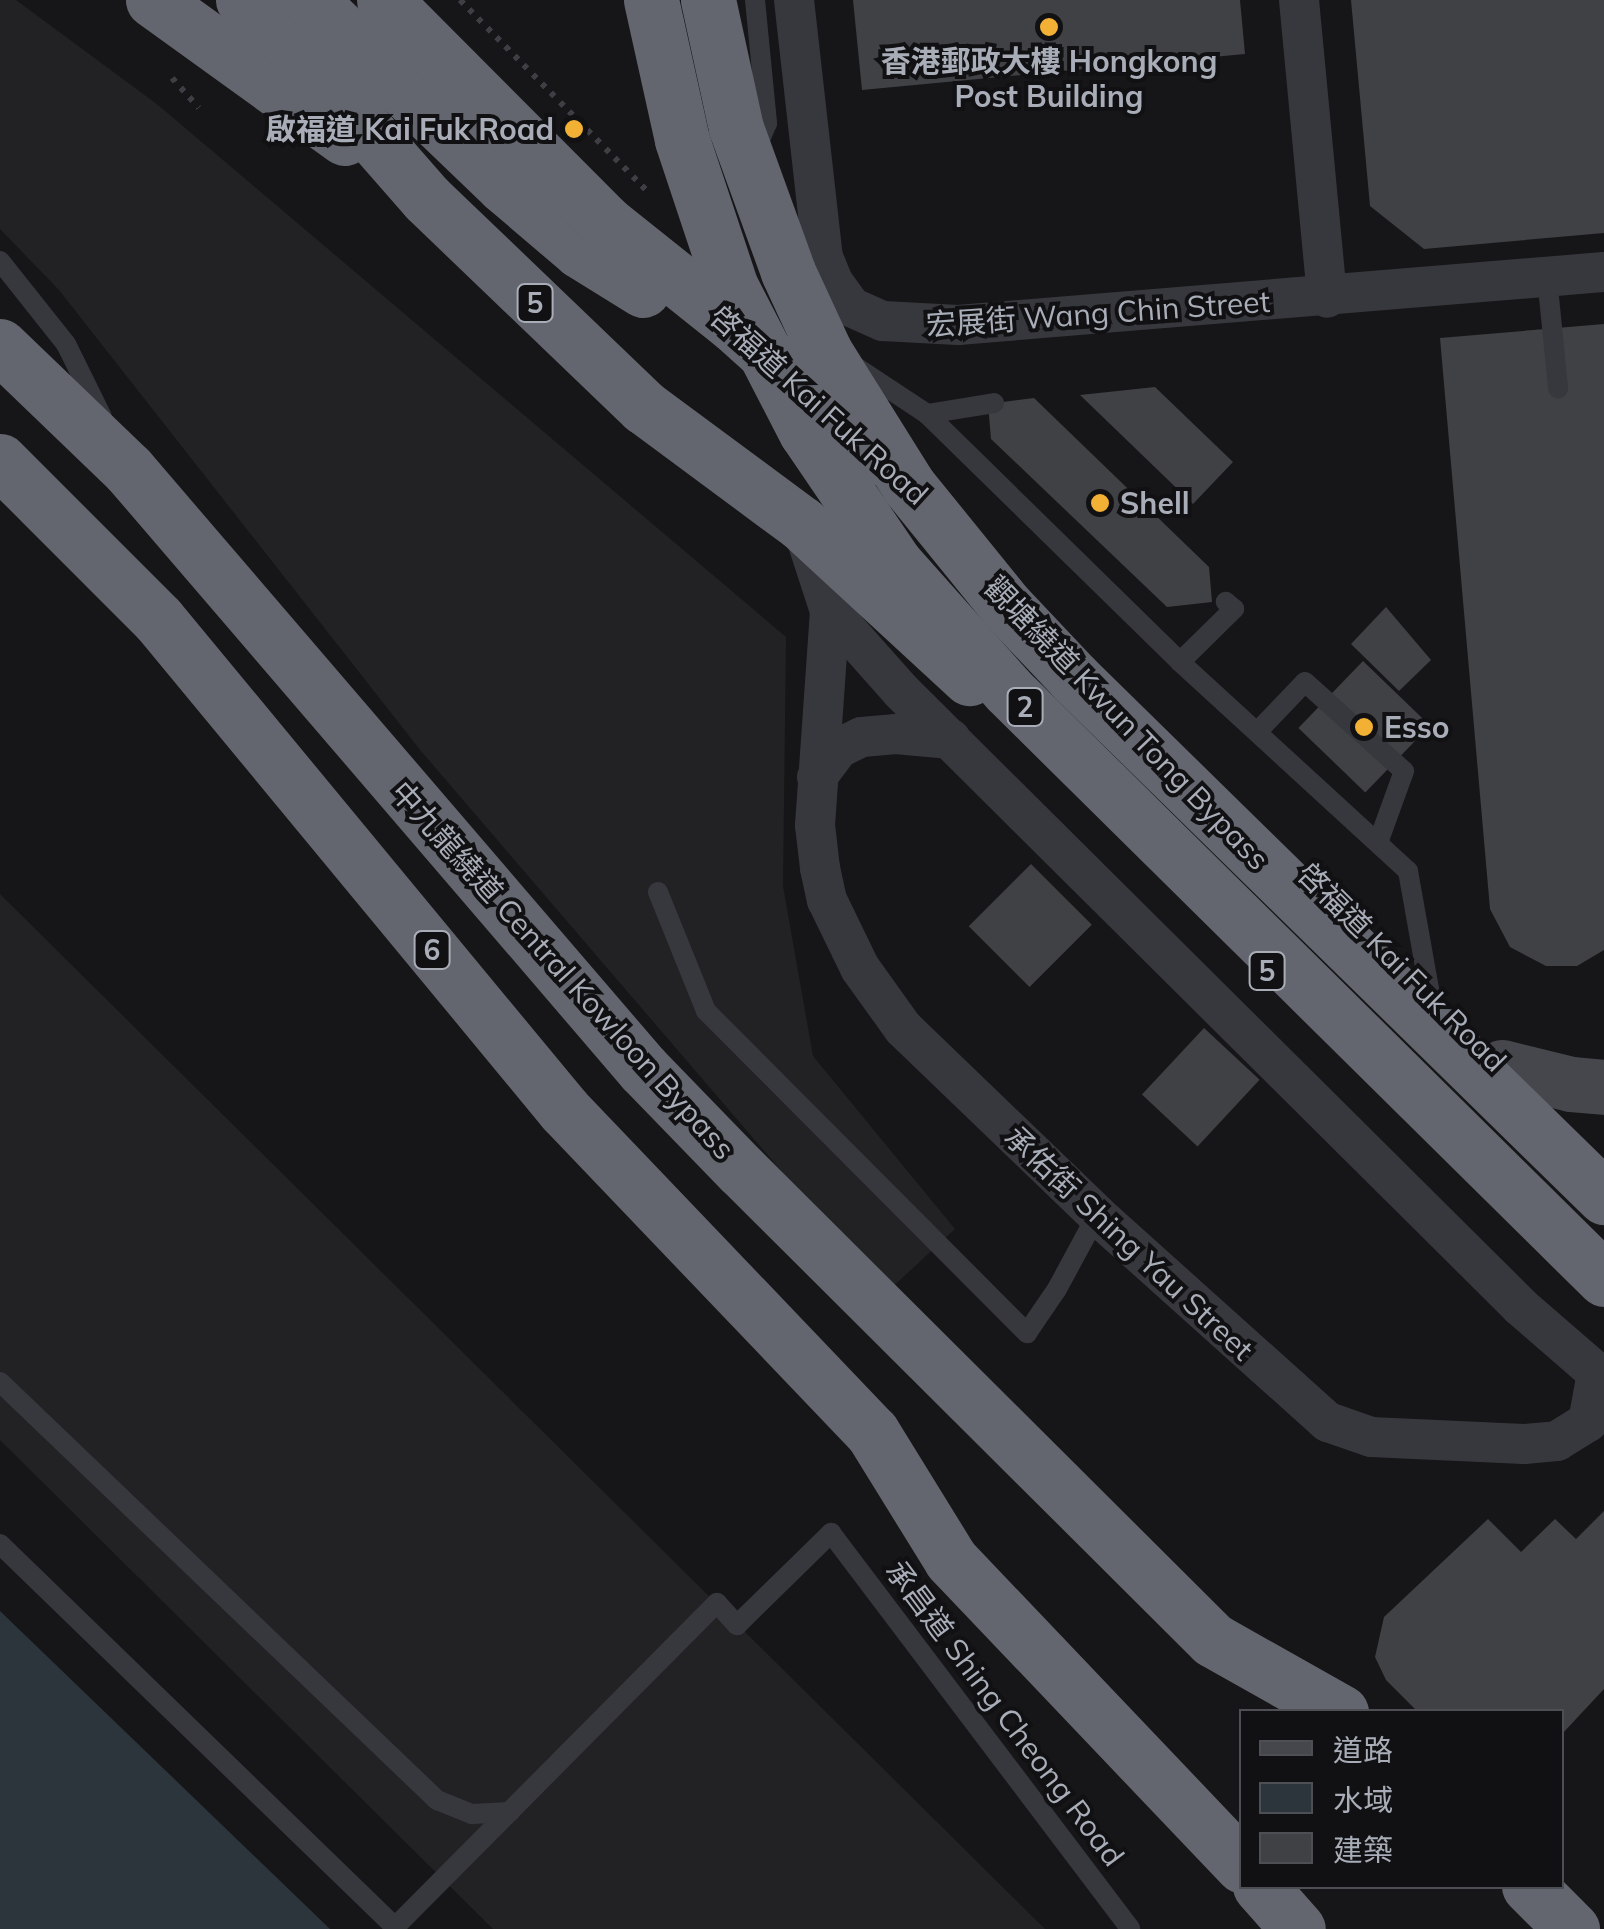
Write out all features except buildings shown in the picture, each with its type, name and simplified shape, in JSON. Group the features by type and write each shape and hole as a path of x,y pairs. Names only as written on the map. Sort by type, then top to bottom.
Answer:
{"highway":[{"name":"5","path":"153,0 427,199"},
{"name":"5","path":"243,0 293,46 427,199 644,406 801,523 1118,822 1604,1306"},
{"path":"310,0 504,186 580,251 801,383"},
{"name":"啓福道 Kai Fuk Road","path":"384,0 605,222 801,383 1070,635 1430,994 1604,1175"},
{"name":"觀塘繞道 Kwun Tong Bypass","path":"651,0 682,140 732,287 806,432 895,563 1008,690 1604,1279"},
{"name":"觀塘繞道 Kwun Tong Bypass","path":"708,0 736,128 788,272 825,352 908,484 1006,606 1074,678 1604,1197"},
{"name":"中九龍繞道 Central Kowloon Bypass","path":"0,346 128,469 643,1070 1213,1640 1336,1709"},
{"name":"6","path":"0,461 158,619 564,1110 872,1432 951,1560 1239,1863"},
{"path":"1263,1889 1298,1929"},
{"path":"1532,1889 1572,1929"}],"main road":[{"path":"1502,1067 1572,1084 1604,1087"}],"street":[{"path":"691,0 698,53 724,113 815,197"},
{"name":"宏展街 Wang Chin Street","path":"794,0 823,257 833,282 851,307 883,322 958,325 1327,298 1604,272"},
{"path":"1299,0 1327,298"},
{"path":"801,523 830,611 950,738 1521,1308 1600,1376"},
{"name":"承佑街 Shing Yau Street","path":"830,611 815,825 827,900 860,968 904,1028 1097,1215 1328,1422 1372,1437 1524,1444 1557,1440 1588,1422 1600,1376"},
{"path":"817,777 839,748 862,737 950,738"}],"lane":[{"path":"755,0 767,123 758,144"},
{"path":"0,261 66,344 128,469"},
{"name":"啓福道 Kai Fuk Road","path":"668,274 829,350 927,414 1180,662 1379,840 1408,871 1430,994"},
{"path":"1547,277 1558,388"},
{"path":"927,414 994,403"},
{"path":"1180,662 1234,609 1226,602"},
{"path":"1257,732 1305,682 1319,694 1404,770 1379,840"},
{"path":"658,892 706,1010 1027,1333 1097,1215"},
{"path":"0,1382 437,1800 472,1814 510,1812"},
{"name":"承昌道 Shing Cheong Road","path":"510,1812 716,1603 738,1625 832,1533 1130,1929"},
{"path":"0,1544 396,1928 510,1812"}],"path":[{"path":"172,78 199,108"}],"shaded area":[{"path":"0,0 16,0 158,105 786,637 783,886 813,1056 955,1229 886,1293 421,751 59,290 0,229"},
{"path":"0,894 1045,1929 493,1929 0,1440"}],"water":[{"path":"0,1611 330,1929 0,1929"}],"place":[{"name":"香港郵政大樓 Hongkong Post Building","path":"1049,27"},
{"name":"啟福道 Kai Fuk Road","path":"574,129"},
{"name":"Shell","path":"1100,503"},
{"name":"Esso","path":"1364,727"}]}
